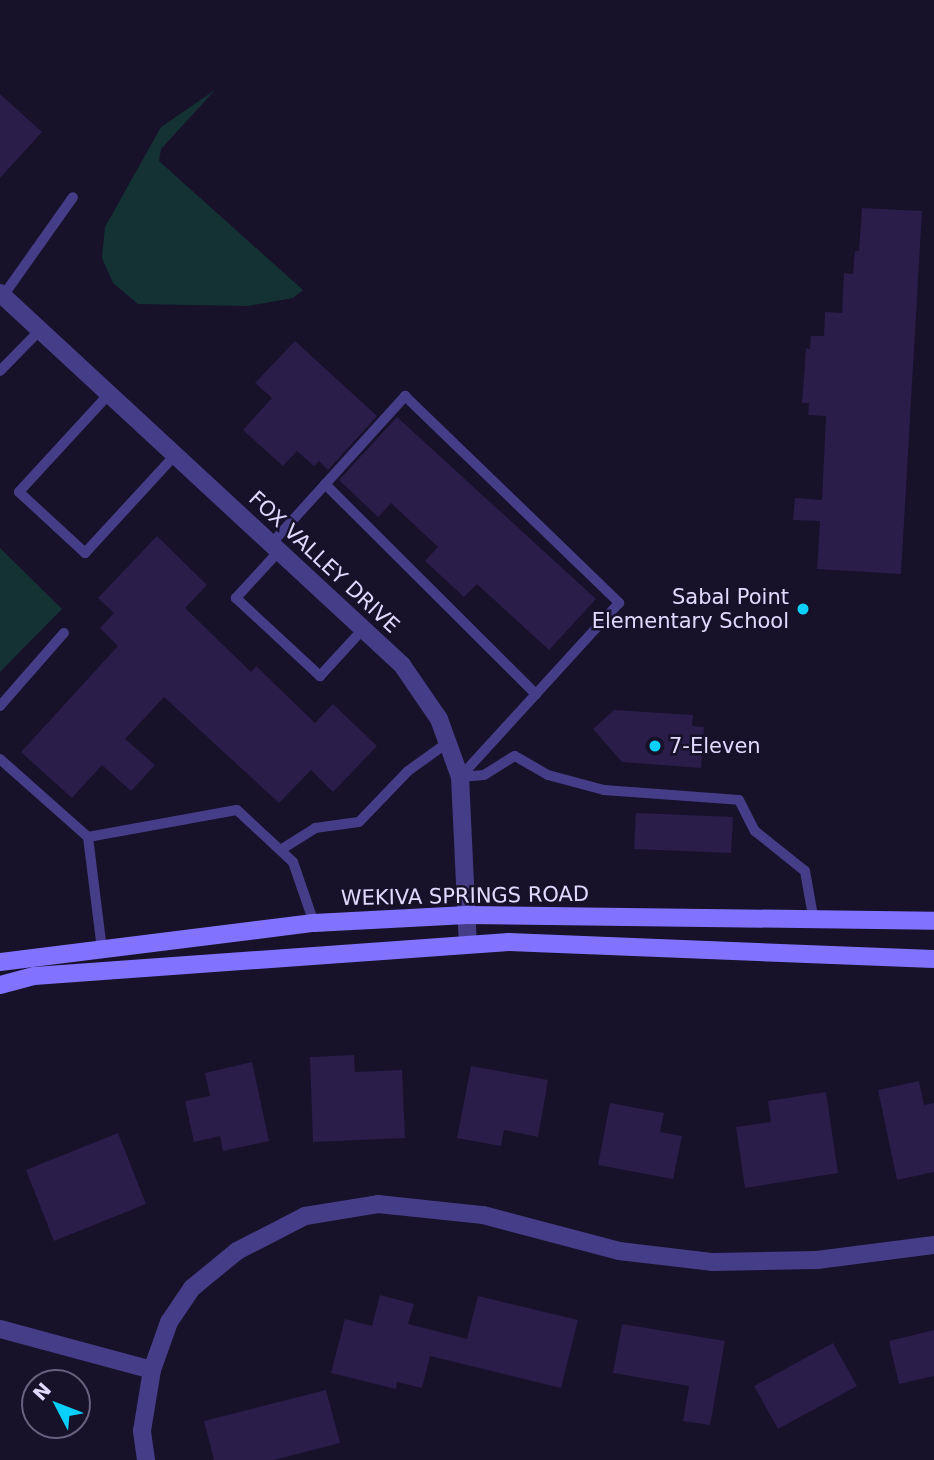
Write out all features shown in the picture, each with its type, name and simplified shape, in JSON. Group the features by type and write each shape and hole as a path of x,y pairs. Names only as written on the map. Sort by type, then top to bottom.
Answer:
{"main road":[{"name":"WEKIVA SPRINGS ROAD","path":"0,962 314,923 467,915 813,916 934,921"},
{"path":"0,985 34,976 509,942 934,959"}],"street":[{"name":"FOX VALLEY DRIVE","path":"2,294 402,665 439,719 460,776 468,944"},
{"path":"146,1460 142,1431 152,1370 169,1322 192,1288 237,1251 305,1216 378,1204 483,1215 619,1251 713,1262 817,1260 934,1245"},
{"path":"0,1329 152,1370"}],"lane":[{"path":"2,294 73,197"},
{"path":"0,371 40,330"},
{"path":"109,394 19,492 85,553 175,455"},
{"path":"363,629 320,676 236,597 324,484 405,396 619,603 460,776"},
{"path":"324,484 536,694"},
{"path":"0,706 64,633"},
{"path":"282,849 315,828 359,822 408,771 447,743"},
{"path":"460,776 484,775 514,756 548,775 604,790 739,800 755,831 805,871 813,916"},
{"path":"0,759 88,837 102,950"},
{"path":"88,837 237,810 293,862 314,923"}],"green space":[{"path":"215,90 161,149 159,161 303,290 293,298 248,306 138,304 113,283 102,258 105,227 161,127"},
{"path":"0,548 62,609 0,672"}],"building":[{"path":"0,94 42,132 0,178"},
{"path":"862,208 922,211 901,574 817,569 820,521 793,520 795,498 822,500 826,416 808,415 809,403 802,403 806,348 810,349 811,336 824,336 825,312 842,313 844,273 853,274 855,251 859,251"},
{"path":"295,341 377,416 328,470 319,461 314,466 297,451 283,466 243,430 272,398 255,383"},
{"path":"397,417 596,599 549,650 477,584 464,597 425,561 438,547 391,503 378,517 339,480"},
{"path":"157,536 207,585 185,608 251,672 256,666 315,723 333,704 377,746 333,792 311,770 279,803 164,697 125,739 155,765 131,791 102,765 72,798 21,752 118,646 100,628 114,613 98,598"},
{"name":"7-Eleven","path":"614,710 693,715 692,726 704,727 701,768 622,762 593,729"},
{"name":"7-Eleven","path":"636,813 733,817 731,853 634,849"},
{"path":"354,1055 355,1072 402,1070 405,1138 313,1142 310,1057"},
{"path":"252,1062 269,1141 223,1151 220,1136 194,1142 185,1101 210,1096 205,1073"},
{"path":"471,1066 548,1080 538,1137 504,1130 501,1146 457,1138"},
{"path":"919,1081 924,1105 934,1103 934,1172 897,1180 878,1090"},
{"path":"826,1092 838,1173 745,1188 736,1127 771,1122 768,1101"},
{"path":"610,1103 664,1113 660,1132 682,1136 673,1179 598,1165"},
{"path":"118,1133 146,1204 54,1241 26,1170"},
{"path":"380,1295 414,1304 408,1324 467,1339 478,1296 578,1320 561,1388 430,1356 422,1388 397,1382 396,1389 331,1373 345,1319 372,1326"},
{"path":"622,1324 725,1341 710,1425 683,1421 689,1386 613,1373"},
{"path":"934,1330 934,1376 899,1384 889,1341"},
{"path":"833,1343 857,1386 778,1429 754,1386"},
{"path":"326,1390 340,1443 274,1460 214,1460 204,1421"}],"place":[{"name":"Sabal Point Elementary School","path":"803,609"},
{"name":"7-Eleven","path":"655,746"}]}
